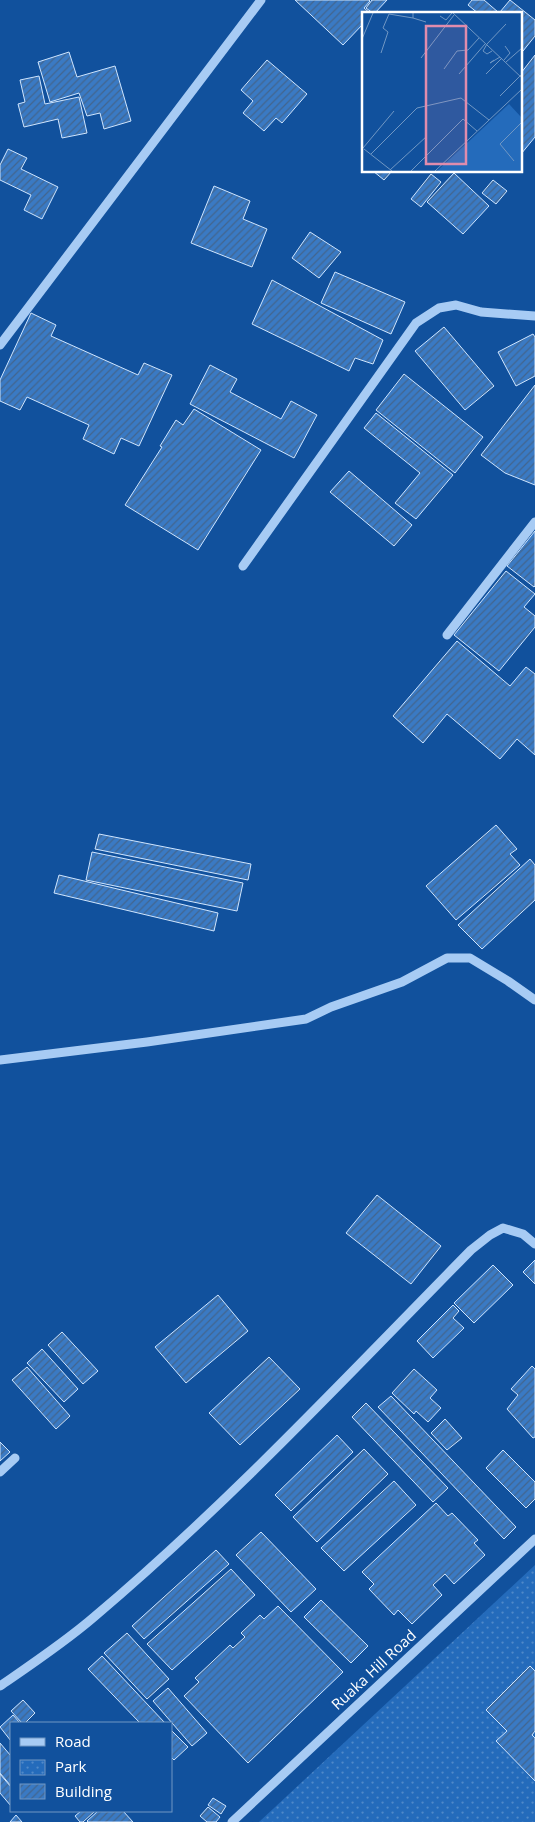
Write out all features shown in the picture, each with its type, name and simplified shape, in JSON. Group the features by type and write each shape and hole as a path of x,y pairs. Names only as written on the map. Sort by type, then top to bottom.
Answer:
{"street":[{"path":"0,345 261,0"},
{"path":"243,566 416,323 439,308 456,305 482,312 535,316"},
{"path":"448,636 535,522"},
{"path":"0,1060 306,1020 331,1007 402,982 446,958 470,958 535,1000"},
{"path":"0,1686 94,1618 190,1531 302,1423 471,1250 490,1235 503,1228 523,1234 535,1244"},
{"path":"0,1472 15,1458"},
{"name":"Ruaka Hill Road","path":"232,1822 535,1538"}],"green space":[{"path":"535,1565 535,1822 259,1822"}],"building":[{"path":"295,0 369,0 364,8 369,12 362,12 362,25 343,45"},
{"path":"372,0 387,0 376,12 371,12 366,8"},
{"path":"472,0 484,0 498,12 477,12 468,5"},
{"path":"510,0 535,20 535,36 523,51 522,12 500,12"},
{"path":"69,52 77,77 115,66 131,121 104,129 100,113 87,116 79,93 50,102 38,62"},
{"path":"535,55 535,137 522,153 522,72"},
{"path":"267,60 307,94 282,123 276,118 264,131 243,113 253,101 241,90"},
{"path":"39,76 45,104 79,97 87,133 62,138 58,119 24,127 18,104 25,102 20,80"},
{"path":"8,149 27,158 21,169 58,187 42,219 24,210 31,195 0,180 0,165"},
{"path":"374,172 391,172 384,180"},
{"path":"454,173 489,206 463,234 427,202"},
{"path":"431,174 441,182 421,207 411,199"},
{"path":"493,180 507,191 496,204 482,193"},
{"path":"214,186 250,201 243,219 267,229 252,267 191,243"},
{"path":"310,232 341,252 319,278 292,258"},
{"path":"335,272 405,302 391,334 321,303"},
{"path":"272,280 383,340 373,364 355,358 349,371 252,324"},
{"path":"31,313 56,325 51,336 138,375 144,363 172,375 139,446 121,438 114,454 83,439 89,425 27,397 20,410 0,401 0,380"},
{"path":"444,327 494,386 465,410 415,351"},
{"path":"533,334 535,337 535,376 516,386 498,352"},
{"path":"210,365 237,379 230,392 281,419 291,401 317,415 294,458 190,404"},
{"path":"404,374 483,437 455,473 376,410"},
{"path":"535,385 535,485 505,473 481,455"},
{"path":"194,409 261,450 198,550 125,505 162,447 160,446 176,420 183,425"},
{"path":"376,413 453,475 416,519 395,503 420,473 364,428"},
{"path":"349,471 412,525 394,546 330,492"},
{"path":"535,531 535,586 534,587 507,566"},
{"path":"506,571 535,594 524,607 535,616 535,627 499,671 454,635"},
{"path":"457,641 510,686 526,667 535,674 535,755 517,739 500,759 447,714 423,743 393,716"},
{"path":"496,825 517,849 510,854 520,865 456,920 426,886"},
{"path":"99,834 251,864 248,880 95,849"},
{"path":"92,852 243,883 237,911 86,880"},
{"path":"530,859 535,865 535,900 482,949 458,925"},
{"path":"59,875 218,913 214,931 54,893"},
{"path":"377,1195 441,1246 411,1284 346,1233"},
{"path":"535,1260 535,1284 523,1272"},
{"path":"493,1265 513,1285 474,1323 454,1303"},
{"path":"218,1295 248,1331 186,1383 155,1347"},
{"path":"453,1305 459,1311 453,1318 464,1328 433,1358 417,1341"},
{"path":"62,1332 98,1371 83,1384 48,1345"},
{"path":"42,1349 78,1389 64,1402 27,1363"},
{"path":"269,1357 300,1389 240,1445 209,1413"},
{"path":"532,1366 535,1369 535,1437 533,1438 507,1409 518,1395 511,1389"},
{"path":"27,1367 70,1416 56,1429 12,1380"},
{"path":"414,1369 437,1390 430,1398 441,1408 428,1422 416,1411 414,1414 392,1393"},
{"path":"391,1396 516,1527 504,1539 378,1407"},
{"path":"366,1403 448,1488 433,1502 352,1417"},
{"path":"445,1419 462,1438 447,1450 431,1433"},
{"path":"337,1435 353,1452 291,1511 275,1495"},
{"path":"0,1442 10,1452 0,1461"},
{"path":"364,1449 388,1474 317,1542 293,1517"},
{"path":"503,1450 535,1482 535,1499 526,1508 486,1468"},
{"path":"394,1481 416,1505 344,1571 321,1548"},
{"path":"436,1503 448,1516 452,1513 478,1540 474,1543 485,1555 454,1584 445,1574 433,1585 442,1595 412,1624 398,1610 394,1615 369,1589 374,1584 362,1572"},
{"path":"261,1532 316,1589 291,1612 236,1555"},
{"path":"216,1550 229,1564 144,1639 132,1626"},
{"path":"231,1569 255,1595 172,1670 147,1644"},
{"path":"321,1600 368,1646 351,1663 304,1617"},
{"path":"278,1606 343,1672 248,1763 184,1696 199,1682 195,1678 230,1645 233,1648 245,1637 241,1633 260,1615 264,1619"},
{"path":"127,1633 169,1679 147,1699 104,1653"},
{"path":"102,1656 164,1722 139,1722 88,1669"},
{"path":"530,1666 535,1671 535,1731 532,1735 535,1738 535,1781 496,1741 507,1731 486,1710"},
{"path":"168,1688 207,1733 192,1746 153,1701"},
{"path":"23,1700 35,1713 26,1722 21,1722 11,1711"},
{"path":"13,1715 19,1722 10,1722 10,1740 0,1727"},
{"path":"172,1731 188,1747 174,1760 172,1758"},
{"path":"0,1743 10,1755 10,1785 0,1773"},
{"path":"0,1774 10,1786 10,1805 0,1793"},
{"path":"213,1798 226,1806 221,1814 208,1805"},
{"path":"208,1807 220,1817 216,1822 207,1822 200,1816"},
{"path":"80,1812 94,1812 83,1822 80,1822 75,1816"},
{"path":"97,1812 124,1812 133,1822 88,1822"},
{"path":"16,1815 22,1822 10,1822"}]}
